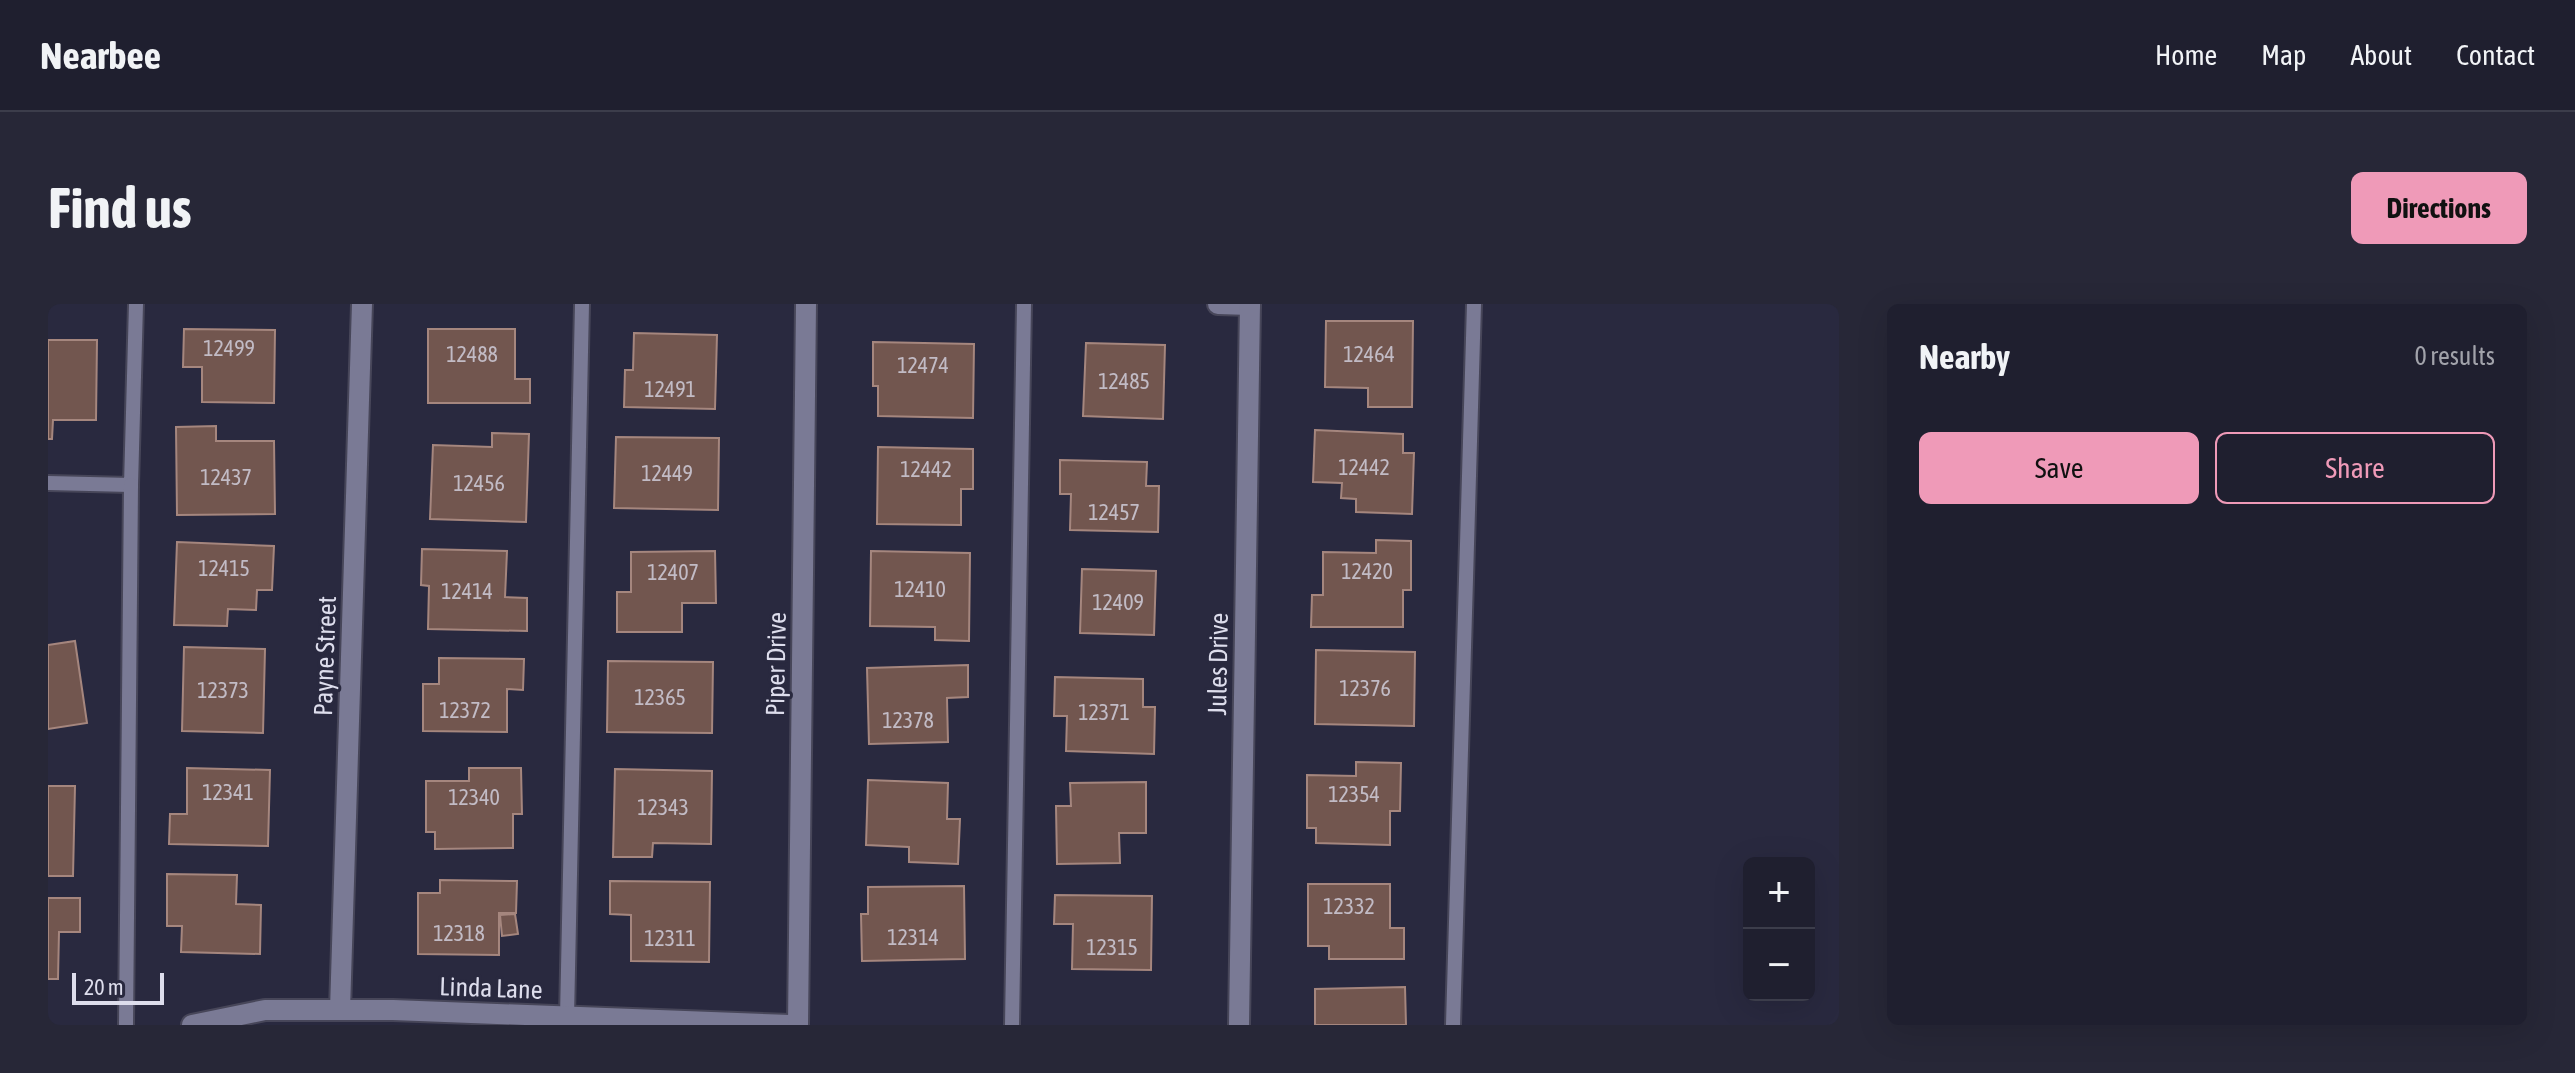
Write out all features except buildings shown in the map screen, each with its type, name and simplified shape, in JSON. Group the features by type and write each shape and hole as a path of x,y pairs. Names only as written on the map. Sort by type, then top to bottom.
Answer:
{"street":[{"name":"Payne Street","path":"340,1010 362,304"},
{"name":"Piper Drive","path":"798,1025 806,304"},
{"path":"1218,304 1250,304"},
{"name":"Jules Drive","path":"1239,1025 1250,304"},
{"name":"Linda Lane","path":"192,1025 265,1010 790,1025"}],"lane":[{"path":"126,1025 131,485 136,304"},
{"path":"567,1017 582,304"},
{"path":"1012,1025 1024,304"},
{"path":"1453,1025 1474,304"},
{"path":"48,483 131,485"}]}
